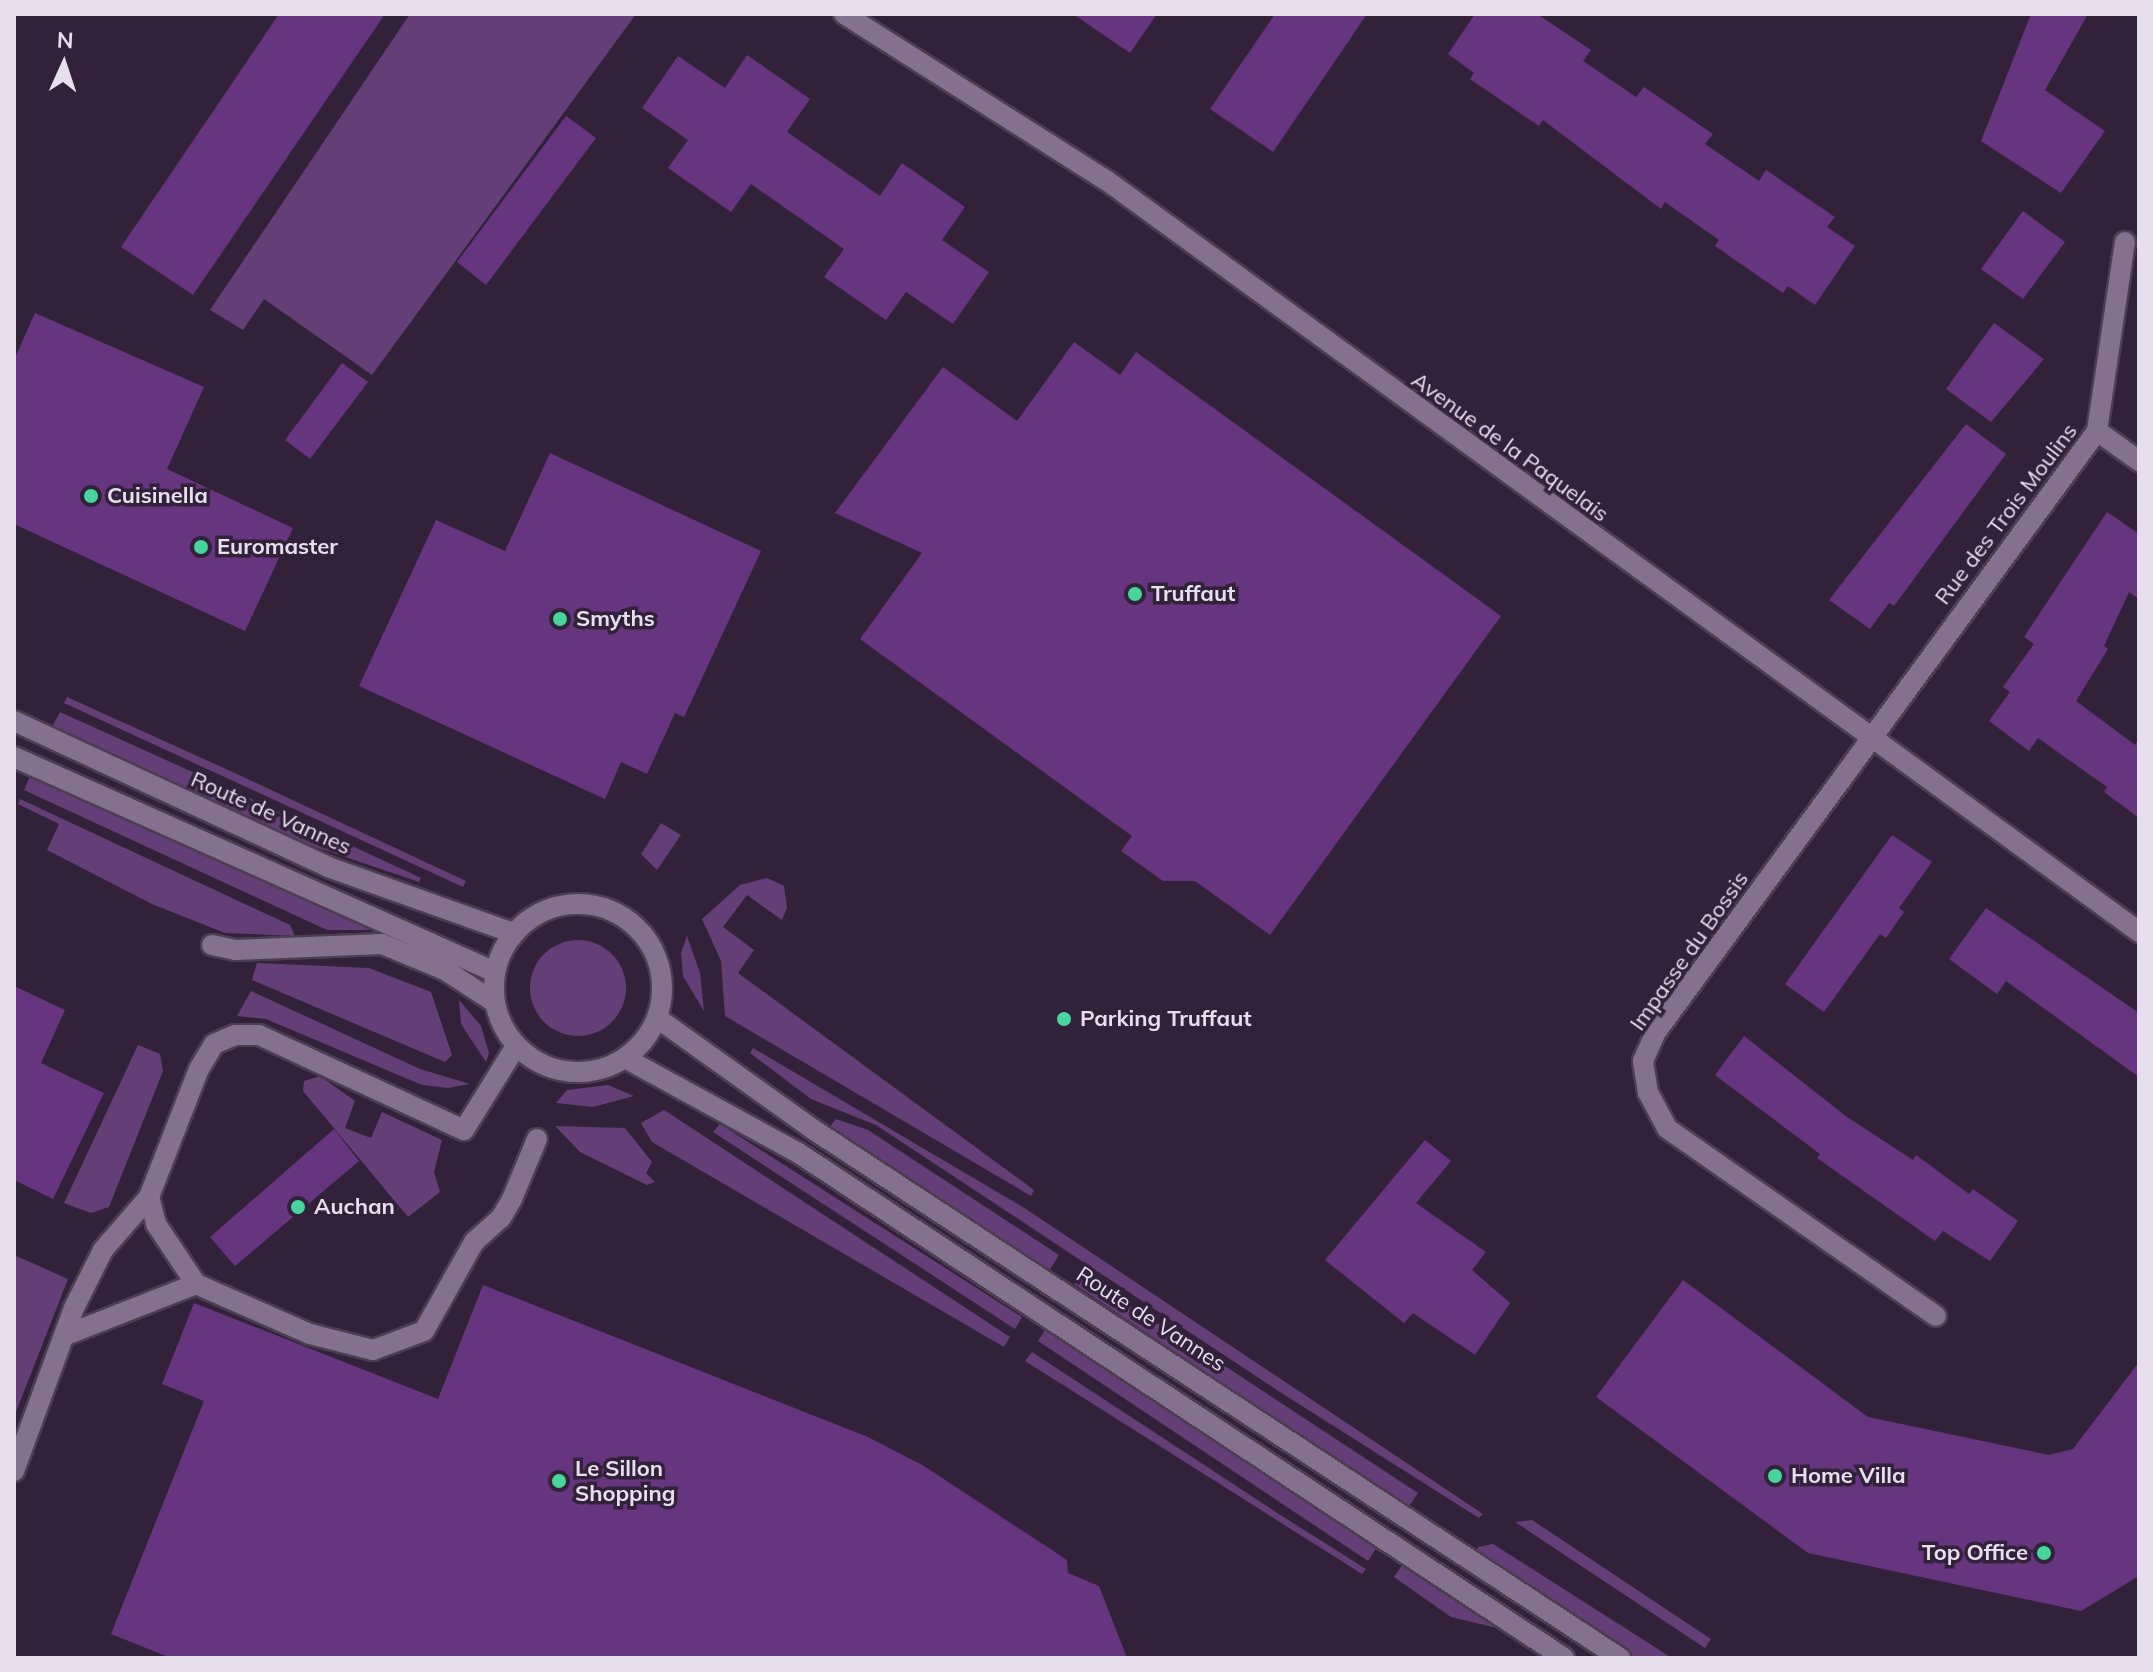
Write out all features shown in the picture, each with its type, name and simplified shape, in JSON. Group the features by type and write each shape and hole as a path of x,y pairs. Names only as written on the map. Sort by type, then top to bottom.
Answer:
{"street":[{"name":"Avenue de la Paquelais","path":"844,14 1106,180 1872,742 2139,932"},
{"name":"Rue des Trois Moulins","path":"1872,742 1902,693 2097,431 2125,242"},
{"path":"2097,431 2139,461"},
{"name":"Route de Vannes","path":"14,721 328,867 513,933"},
{"name":"Impasse du Bossis","path":"1872,742 1656,1032 1643,1061 1648,1093 1667,1128 1936,1316"},
{"path":"14,757 495,972"},
{"path":"569,904 590,905 624,918 642,934 658,964 662,992 657,1018 625,1058 601,1069 568,1071 547,1066 516,1046 494,1002 495,972 513,933 537,914 569,904"},
{"path":"212,945 235,950 382,944 445,970 494,1002"},
{"name":"Route de Vannes","path":"657,1018 814,1130 1620,1658"},
{"path":"14,1471 66,1335 103,1250 149,1197 199,1069 214,1044 235,1035 259,1035 464,1130 516,1046"},
{"path":"625,1058 797,1152 1564,1658"},
{"path":"149,1197 162,1234 196,1284 344,1344 373,1350 424,1331 474,1242 501,1218 537,1139"},
{"path":"66,1335 196,1284"}],"shaded area":[{"path":"410,14 636,14 372,375 264,299 243,330 210,310"},
{"path":"67,697 466,881 463,887 64,703"},
{"path":"60,712 421,878 419,882 307,844 52,727"},
{"path":"31,774 369,930 327,930 24,790"},
{"path":"20,799 290,925 295,936 225,933 152,904 47,850 59,824 18,804"},
{"path":"661,823 681,835 657,870 641,854"},
{"path":"767,878 784,886 787,908 782,920 747,895 723,927 754,950 738,973 1034,1190 1031,1196 725,1016 721,961 702,919 740,885"},
{"path":"687,936 700,973 704,1011 683,976 681,953"},
{"path":"578,940 597,943 612,954 623,969 626,988 623,1007 612,1022 597,1033 578,1036 559,1033 544,1022 533,1007 530,988 533,969 544,954 559,943"},
{"path":"257,963 369,968 431,992 452,1055 445,1062 252,980"},
{"path":"251,991 420,1069 470,1084 448,1088 422,1085 266,1019 237,1016"},
{"path":"459,1000 481,1026 489,1053 486,1062 461,1024"},
{"path":"138,1045 160,1054 163,1071 109,1207 91,1213 64,1203"},
{"path":"753,1048 1026,1209 1483,1514 1479,1518 1280,1392 876,1125 811,1099 750,1053"},
{"path":"320,1076 355,1101 345,1128 371,1138 382,1112 442,1140 434,1172 440,1192 408,1217 303,1091 304,1081"},
{"path":"608,1085 634,1096 593,1107 556,1103 567,1090"},
{"path":"664,1110 1010,1337 1004,1347 652,1142 641,1123"},
{"path":"836,1119 868,1130 1059,1255 1049,1271 829,1128"},
{"path":"720,1124 1022,1317 1015,1329 713,1132"},
{"path":"555,1126 625,1128 652,1162 646,1173 655,1182 647,1185 580,1152"},
{"path":"14,1255 68,1279 14,1417"},
{"path":"1082,1272 1418,1493 1408,1508 1074,1284"},
{"path":"1045,1330 1378,1545 1368,1561 1038,1341"},
{"path":"1032,1352 1366,1569 1362,1574 1025,1361"},
{"path":"1532,1520 1711,1639 1705,1648 1515,1522"},
{"path":"1493,1544 1672,1658 1636,1658 1476,1553 1478,1547"},
{"path":"1403,1564 1497,1628 1451,1617 1394,1577"}],"building":[{"path":"279,14 385,14 193,295 121,247"},
{"path":"1073,14 1157,14 1130,53"},
{"path":"1275,14 1367,14 1273,152 1210,109"},
{"path":"1475,14 1537,14 1591,50 1583,61 1636,97 1644,87 1713,134 1705,144 1759,181 1766,170 1835,217 1827,227 1855,246 1815,305 1788,286 1783,293 1715,246 1719,240 1665,202 1661,209 1543,120 1539,126 1470,79 1474,73 1448,54"},
{"path":"2031,14 2088,14 2045,90 2105,131 2061,193 1981,141"},
{"path":"747,55 810,99 787,132 880,196 902,163 965,207 942,240 989,272 953,324 906,292 886,320 824,277 844,249 751,184 731,212 668,168 688,140 642,108 678,56 725,88"},
{"path":"566,116 596,138 486,285 457,262"},
{"path":"2023,211 2065,242 2023,299 1981,269"},
{"path":"35,313 204,387 167,469 293,528 245,631 14,524 14,360"},
{"path":"1994,323 2044,359 1991,422 1946,389"},
{"name":"Truffaut","path":"1074,342 1120,375 1136,352 1501,616 1270,935 1195,881 1163,881 1121,851 1132,836 860,639 922,553 835,513 943,367 1017,421"},
{"path":"342,363 368,382 310,459 285,440"},
{"path":"1966,424 2006,454 1894,606 1889,603 1870,629 1829,600"},
{"name":"Smyths","path":"550,453 761,551 684,717 675,713 647,774 621,762 605,799 359,686 436,520 505,551"},
{"path":"2107,512 2139,534 2139,599 2129,592 2104,646 2108,649 2076,701 2135,745 2139,739 2139,818 2104,792 2107,787 2038,738 2029,751 1989,721 2010,692 2003,687 2034,644 2024,637"},
{"path":"1892,835 1932,862 1899,908 1904,912 1886,938 1880,934 1824,1012 1785,984"},
{"path":"1986,908 2139,1013 2139,1077 2006,981 1997,994 1949,959"},
{"path":"14,986 65,1010 41,1063 104,1093 53,1199 14,1180"},
{"path":"1744,1036 1847,1117 1913,1160 1916,1155 1969,1194 1973,1189 2018,1221 1990,1261 1943,1231 1935,1241 1817,1158 1820,1154 1715,1075"},
{"path":"334,1129 359,1161 235,1266 210,1237"},
{"path":"1425,1140 1451,1161 1416,1203 1486,1252 1472,1270 1510,1303 1475,1355 1413,1313 1404,1323 1325,1260"},
{"path":"1683,1280 1868,1417 2049,1455 2073,1449 2139,1362 2139,1576 2081,1611 1808,1553 1596,1397"},
{"name":"Le Sillon Shopping","path":"483,1285 868,1437 924,1466 1067,1560 1068,1573 1099,1586 1127,1658 171,1658 111,1634 204,1401 162,1384 194,1303 438,1399"}],"place":[{"name":"Cuisinella","path":"91,496"},
{"name":"Euromaster","path":"201,547"},
{"name":"Truffaut","path":"1135,594"},
{"name":"Smyths","path":"560,619"},
{"name":"Parking Truffaut","path":"1064,1019"},
{"name":"Auchan","path":"298,1207"},
{"name":"Home Villa","path":"1775,1476"},
{"name":"Le Sillon Shopping","path":"559,1481"},
{"name":"Top Office","path":"2044,1553"}]}
